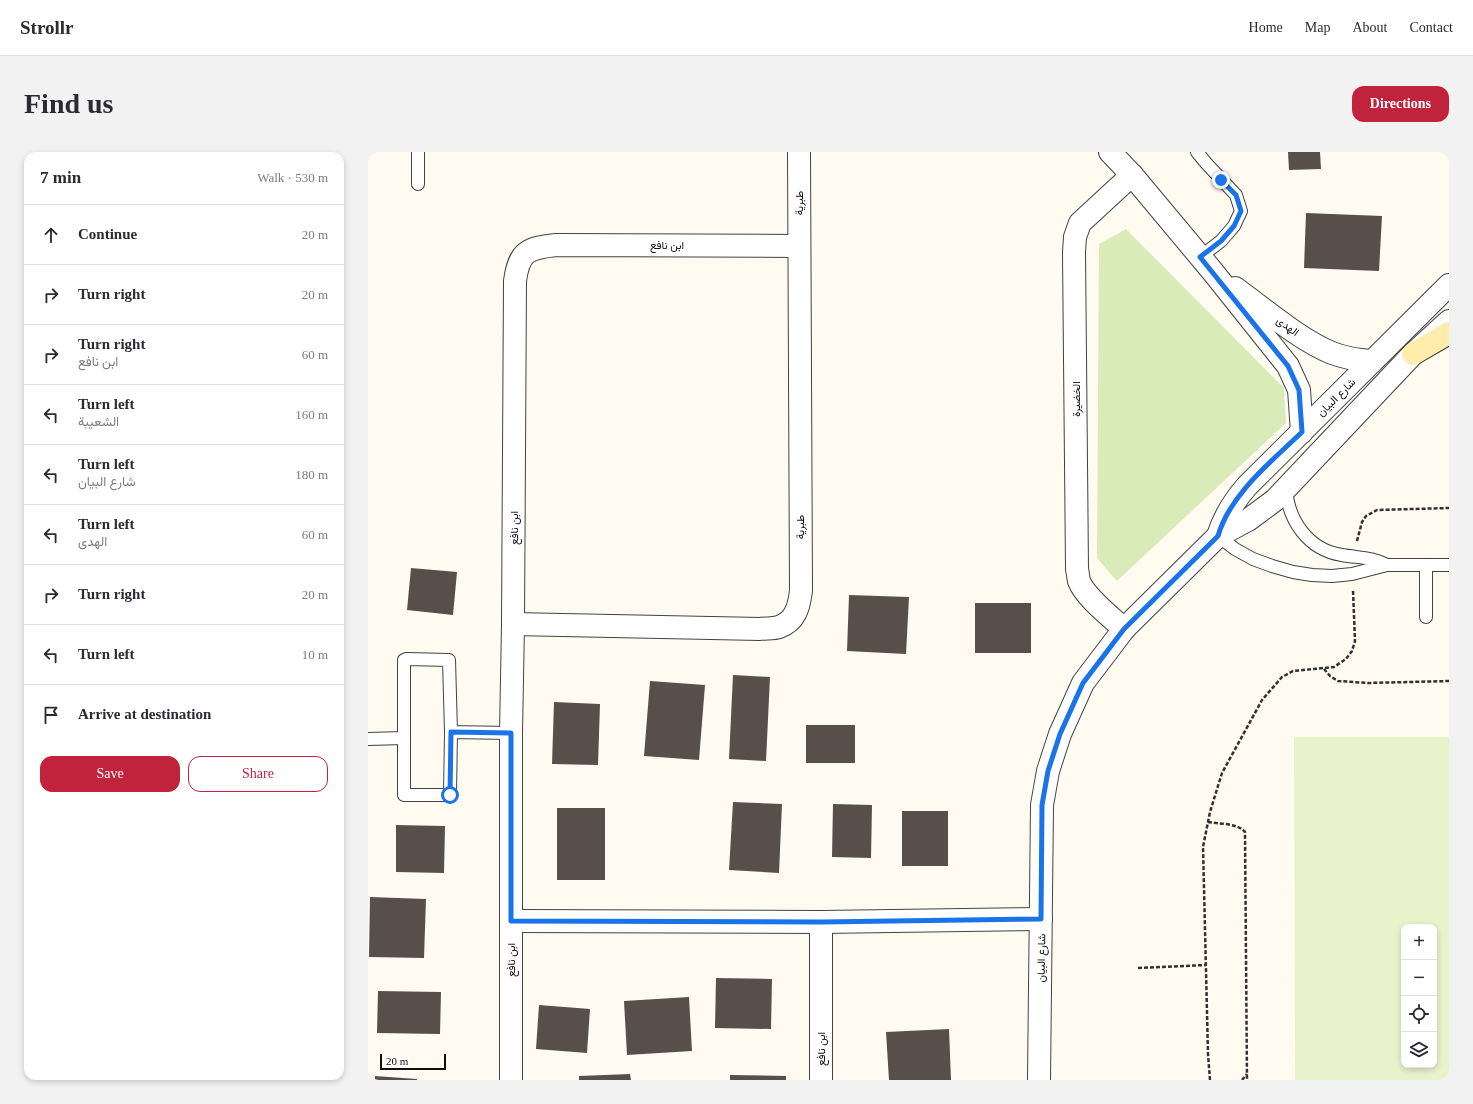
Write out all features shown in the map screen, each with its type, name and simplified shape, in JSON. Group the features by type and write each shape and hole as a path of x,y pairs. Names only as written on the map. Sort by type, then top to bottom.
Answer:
{"main road":[{"path":"1413,354 1449,333"}],"street":[{"name":"طبرية","path":"513,624 760,629 780,627 793,618 799,606 801,591 799,152"},
{"name":"الهدى","path":"1110,152 1132,175 1207,265 1288,366 1299,390 1302,432"},
{"name":"الخضيرة","path":"1124,629 1096,603 1084,589 1079,581 1077,569 1074,252 1075,237 1080,223 1132,175"},
{"name":"ابن نافع","path":"511,1080 511,733 515,281 517,266 523,255 532,249 556,245 799,246"},
{"name":"الهدى","path":"1207,265 1308,341 1332,353 1351,359 1371,361"},
{"name":"شارع البيان","path":"1218,536 1221,524 1236,498 1449,284"},
{"name":"شارع البيان","path":"1039,1080 1042,805 1048,771 1060,734 1083,683 1124,629 1218,536 1248,520 1275,500 1413,354 1449,322"},
{"path":"511,921 821,922 1041,919"},
{"name":"ابن نافع","path":"821,922 822,1080"}],"lane":[{"path":"418,152 418,184"},
{"path":"1197,152 1236,195 1241,211 1234,226 1221,241 1207,265"},
{"path":"1286,488 1290,510 1300,530 1318,546 1329,552 1377,560 1387,565"},
{"path":"1218,536 1235,549 1253,559 1293,572 1312,575 1332,576 1352,574 1387,565 1449,565"},
{"path":"1426,565 1426,617"},
{"path":"406,659 449,660 451,732 450,793 448,796 404,795 403,662 406,659"},
{"path":"451,732 511,733"},
{"path":"368,739 404,738"}],"path":[{"path":"1353,557 1362,522 1366,516 1377,510 1449,508"},
{"path":"1210,1080 1208,1054 1203,848 1208,822 1222,773 1262,700 1282,677 1293,671 1334,667 1346,659 1352,652 1355,641 1355,612 1352,574"},
{"path":"1324,668 1330,676 1338,681 1449,681"},
{"path":"1208,822 1232,826 1245,832 1247,1080"},
{"path":"1138,968 1206,965"},
{"path":"1242,1080 1247,1074"}],"green space":[{"path":"1126,229 1284,388 1286,423 1117,581 1097,558 1099,244"},
{"path":"1294,737 1449,737 1449,1080 1295,1080"}],"building":[{"path":"1288,152 1320,152 1321,169 1289,170"},
{"path":"1306,213 1382,216 1379,271 1304,268"},
{"path":"411,568 457,572 453,615 407,610"},
{"path":"849,595 909,597 906,654 847,651"},
{"path":"975,603 1031,603 1031,653 975,653"},
{"path":"733,675 770,677 766,761 729,759"},
{"path":"650,681 705,685 699,760 644,756"},
{"path":"554,702 600,704 598,765 552,764"},
{"path":"806,725 855,725 855,763 806,763"},
{"path":"733,802 782,804 779,873 729,870"},
{"path":"833,804 872,805 871,858 832,857"},
{"path":"557,808 605,808 605,880 557,880"},
{"path":"902,811 948,811 948,866 902,866"},
{"path":"396,825 445,826 444,873 396,872"},
{"path":"370,897 426,899 424,958 369,957"},
{"path":"716,978 772,979 771,1029 715,1028"},
{"path":"378,991 441,992 440,1034 377,1033"},
{"path":"689,997 692,1051 627,1055 624,1001"},
{"path":"539,1005 590,1009 587,1053 536,1049"},
{"path":"949,1029 951,1080 889,1080 886,1032"},
{"path":"630,1074 631,1080 579,1080 579,1076"},
{"path":"730,1075 786,1076 786,1080 730,1080"},
{"path":"375,1076 417,1079 417,1080 375,1080"}],"route":[{"path":"450,795 451,732 511,733 511,921 821,922 1041,919 1042,805 1048,771 1060,734 1083,683 1124,629 1218,536 1221,524 1236,498 1302,432 1299,390 1288,366 1200,257 1221,241 1234,226 1241,211 1236,195 1221,180"}]}
